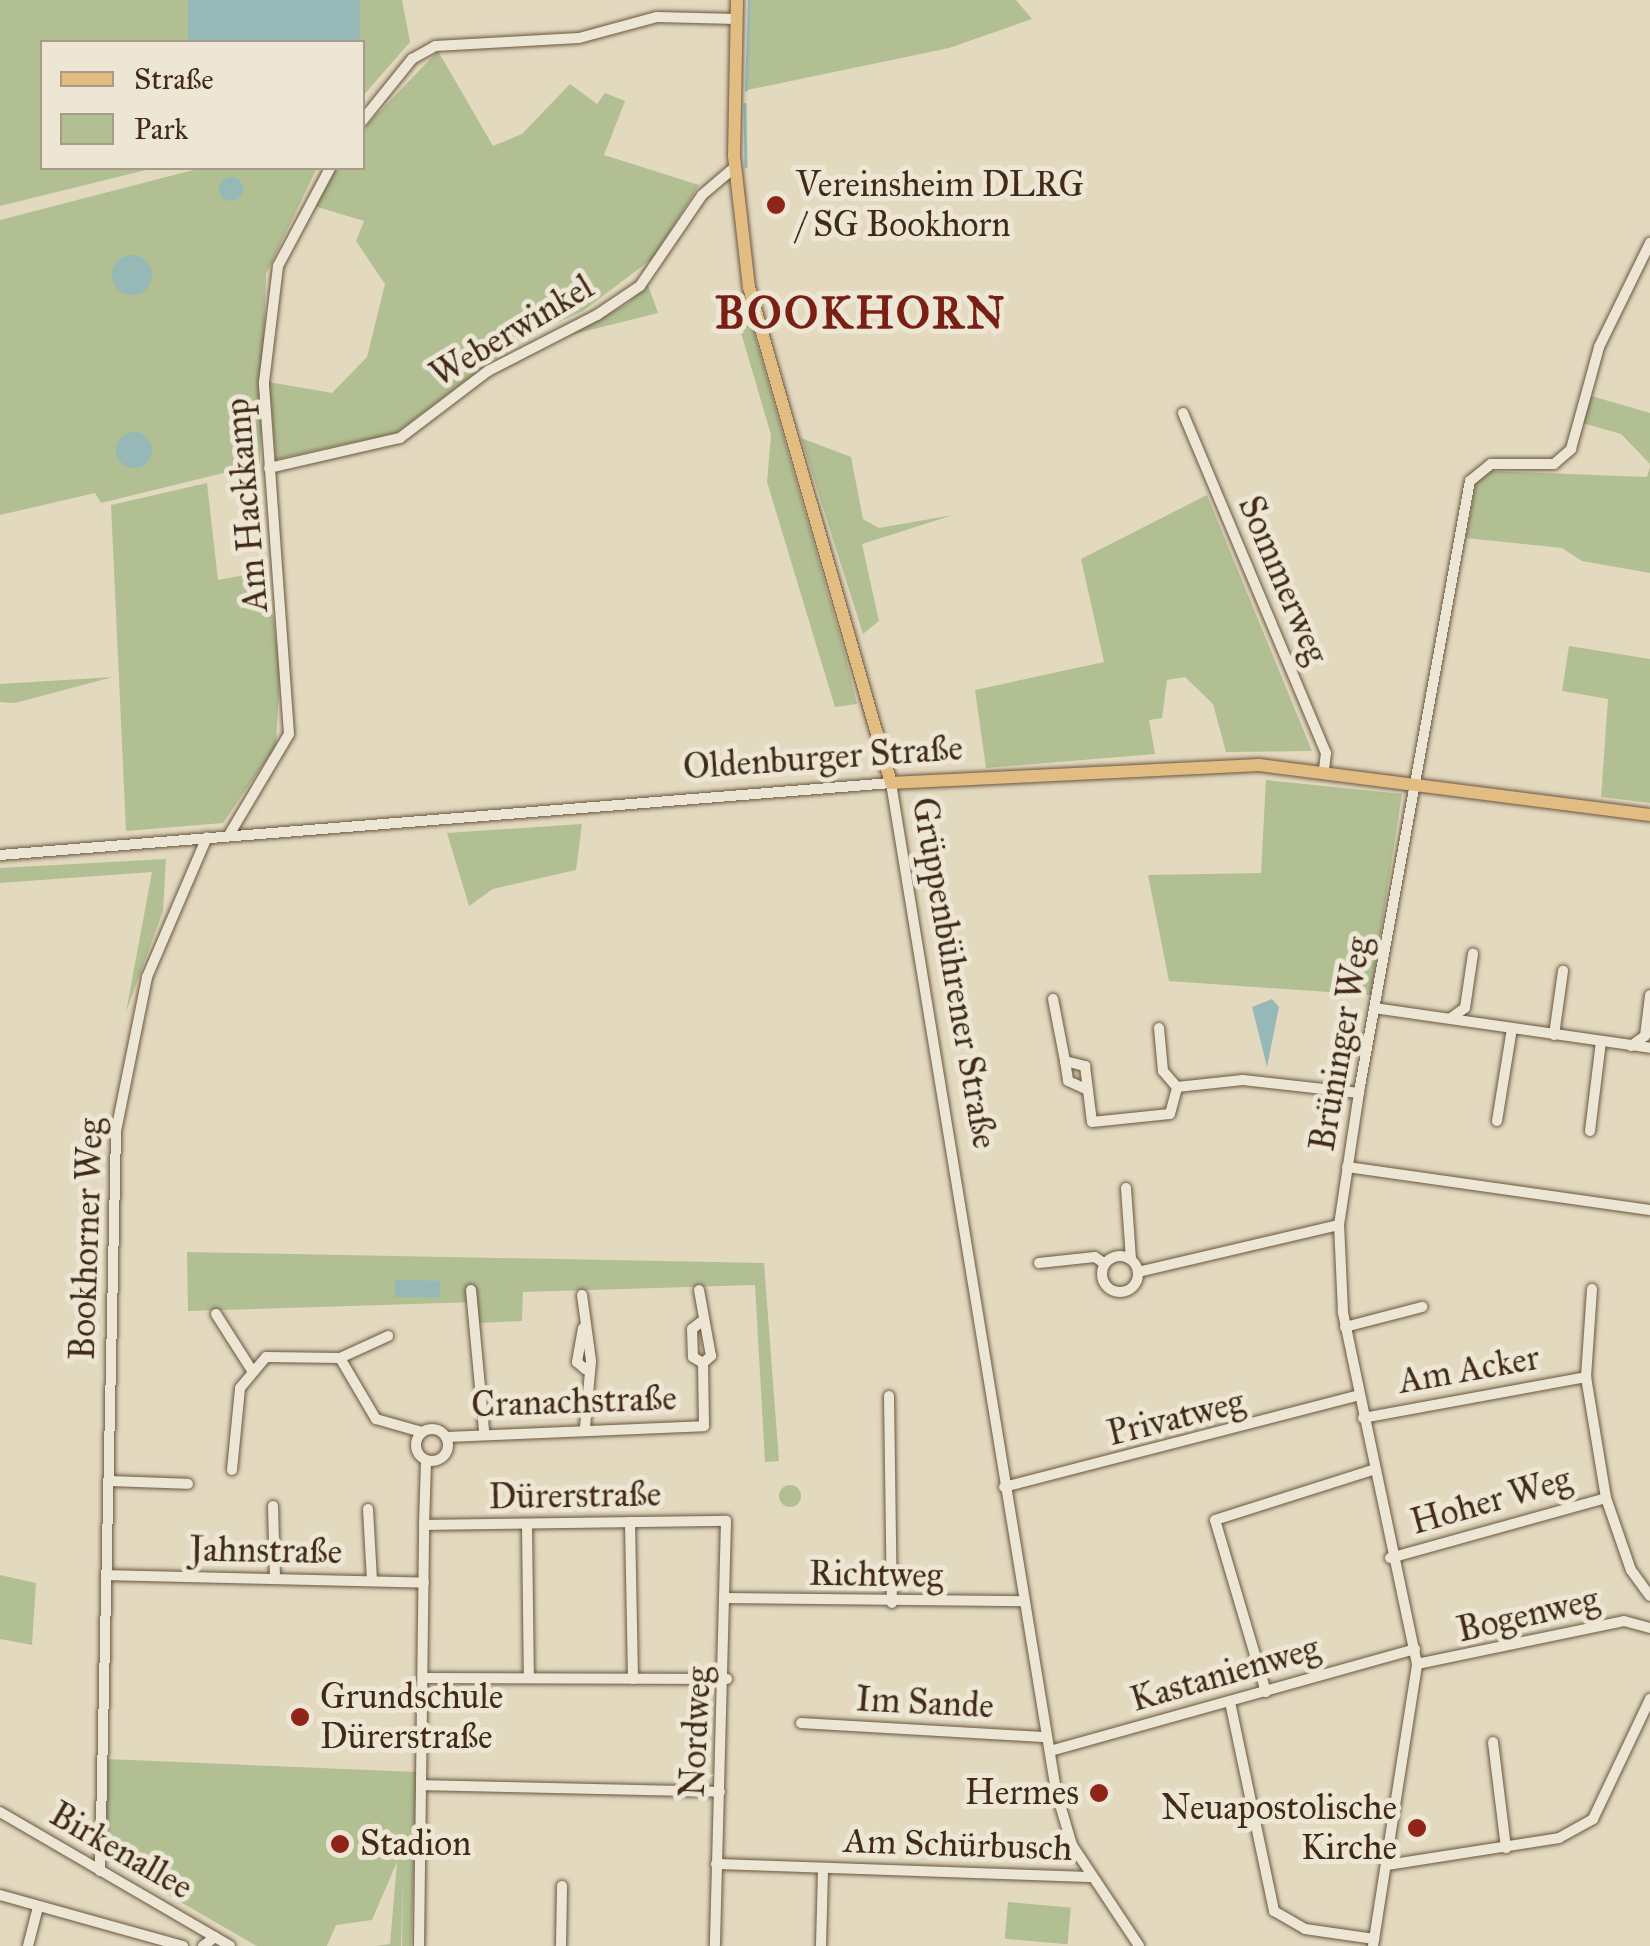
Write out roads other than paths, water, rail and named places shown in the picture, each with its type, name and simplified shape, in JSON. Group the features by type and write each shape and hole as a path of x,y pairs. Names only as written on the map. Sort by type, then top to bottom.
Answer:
{"main road":[{"name":"Grüppenbührener Straße","path":"737,0 735,167 769,369 891,783"},
{"name":"Oldenburger Straße","path":"891,783 1192,764 1324,769 1650,815"}],"street":[{"path":"365,117 412,59 435,46 579,38 657,18 737,19"},
{"name":"Weberwinkel","path":"269,468 400,438 488,371 597,314 640,286 702,194 735,167"},
{"name":"Am Hackkamp","path":"229,835 288,734 269,468 270,294 304,206 329,170"},
{"name":"Brüninger Weg","path":"1374,1942 1417,1664 1390,1558 1345,1327 1339,1225 1359,1093 1470,481 1491,464 1554,464 1571,450 1598,347 1650,243"},
{"name":"Sommerweg","path":"1183,414 1326,752 1324,769"},
{"name":"Oldenburger Straße","path":"0,855 891,783"},
{"name":"Grüppenbührener Straße","path":"891,783 1004,1487 1063,1820 1091,1877 1139,1946"},
{"name":"Bookhorner Weg","path":"100,1871 116,1131 147,977 208,836"},
{"path":"1473,954 1465,1008 1474,1022"},
{"path":"1554,1035 1563,971"},
{"path":"1374,1008 1631,1046 1648,1042 1650,996"},
{"path":"1053,999 1068,1080 1086,1089"},
{"path":"1450,1019 1465,1008"},
{"path":"1159,1028 1163,1071 1178,1087"},
{"path":"1497,1120 1512,1028"},
{"path":"1590,1131 1601,1042"},
{"path":"1065,1061 1084,1066 1092,1122 1170,1114 1178,1087"},
{"path":"1178,1087 1243,1080 1359,1093"},
{"path":"1347,1167 1650,1210"},
{"path":"1126,1188 1131,1259 1138,1272"},
{"path":"1138,1272 1339,1225"},
{"path":"1040,1263 1095,1257 1105,1264 1131,1259"},
{"path":"1105,1264 1104,1280 1116,1291 1132,1287 1138,1272"},
{"path":"1592,1289 1586,1377 1606,1498 1631,1570 1650,1596"},
{"path":"471,1290 484,1430"},
{"path":"700,1290 701,1322 693,1343 703,1363"},
{"path":"582,1295 586,1427"},
{"path":"1345,1327 1422,1306"},
{"path":"216,1314 251,1368"},
{"path":"701,1322 710,1328 703,1363"},
{"path":"232,1470 240,1388 251,1368 266,1357 340,1358 388,1336"},
{"path":"340,1358 376,1419 446,1437 446,1453 426,1460"},
{"name":"Cranachstraße","path":"446,1437 484,1430 704,1426 703,1363"},
{"name":"Am Acker","path":"1362,1418 1586,1377"},
{"name":"Privatweg","path":"1004,1487 1197,1444 1358,1395"},
{"path":"889,1396 892,1603"},
{"path":"419,1946 426,1460 417,1450 422,1432"},
{"path":"1266,1692 1216,1520 1373,1470"},
{"path":"108,1481 188,1484"},
{"name":"Hoher Weg","path":"1390,1558 1606,1498"},
{"path":"272,1506 276,1578"},
{"path":"368,1509 372,1581"},
{"name":"Dürerstraße","path":"424,1526 726,1520"},
{"name":"Nordweg","path":"715,1946 728,1679 726,1520"},
{"path":"630,1522 633,1679"},
{"path":"528,1525 529,1678"},
{"name":"Jahnstraße","path":"106,1575 424,1584"},
{"name":"Richtweg","path":"728,1598 892,1603 1023,1601"},
{"name":"Bogenweg","path":"1417,1664 1624,1621 1650,1628"},
{"name":"Kastanienweg","path":"1050,1751 1415,1649"},
{"path":"425,1678 728,1679"},
{"path":"1387,1865 1560,1838 1593,1819 1650,1699"},
{"path":"1230,1702 1274,1911 1305,1929 1374,1942"},
{"name":"Im Sande","path":"801,1723 1047,1737"},
{"path":"1494,1742 1506,1848"},
{"path":"422,1786 720,1792"},
{"name":"Birkenallee","path":"0,1812 230,1946"},
{"name":"Am Schürbusch","path":"716,1864 1091,1877"},
{"name":"Am Schürbusch","path":"821,1946 822,1868"},
{"path":"561,1946 562,1886"},
{"path":"0,1896 184,1946"},
{"path":"28,1946 38,1907"},
{"path":"203,1946 215,1937"}],"water":[{"path":"188,0 360,0 360,40 188,40"},
{"path":"231,177 240,180 240,198 231,201 222,198 219,189 222,180"},
{"path":"132,255 146,261 152,275 146,289 132,295 118,289 112,275 118,261"},
{"path":"134,432 147,437 152,450 147,463 134,468 121,463 116,450 121,437"},
{"path":"1272,999 1279,1007 1267,1067 1252,1007"},
{"path":"395,1280 440,1281 440,1298 395,1297"}],"waterway":[{"path":"746,90 749,0"},
{"path":"745,104 746,166"}],"place":[{"name":"Vereinsheim DLRG / SG Bookhorn","path":"776,205"},
{"name":"Grundschule Dürerstraße","path":"300,1717"},
{"name":"Hermes","path":"1099,1793"},
{"name":"Neuapostolische Kirche","path":"1417,1828"},
{"name":"Stadion","path":"340,1844"}],"district":[{"name":"BOOKHORN","path":"861,313"}]}
